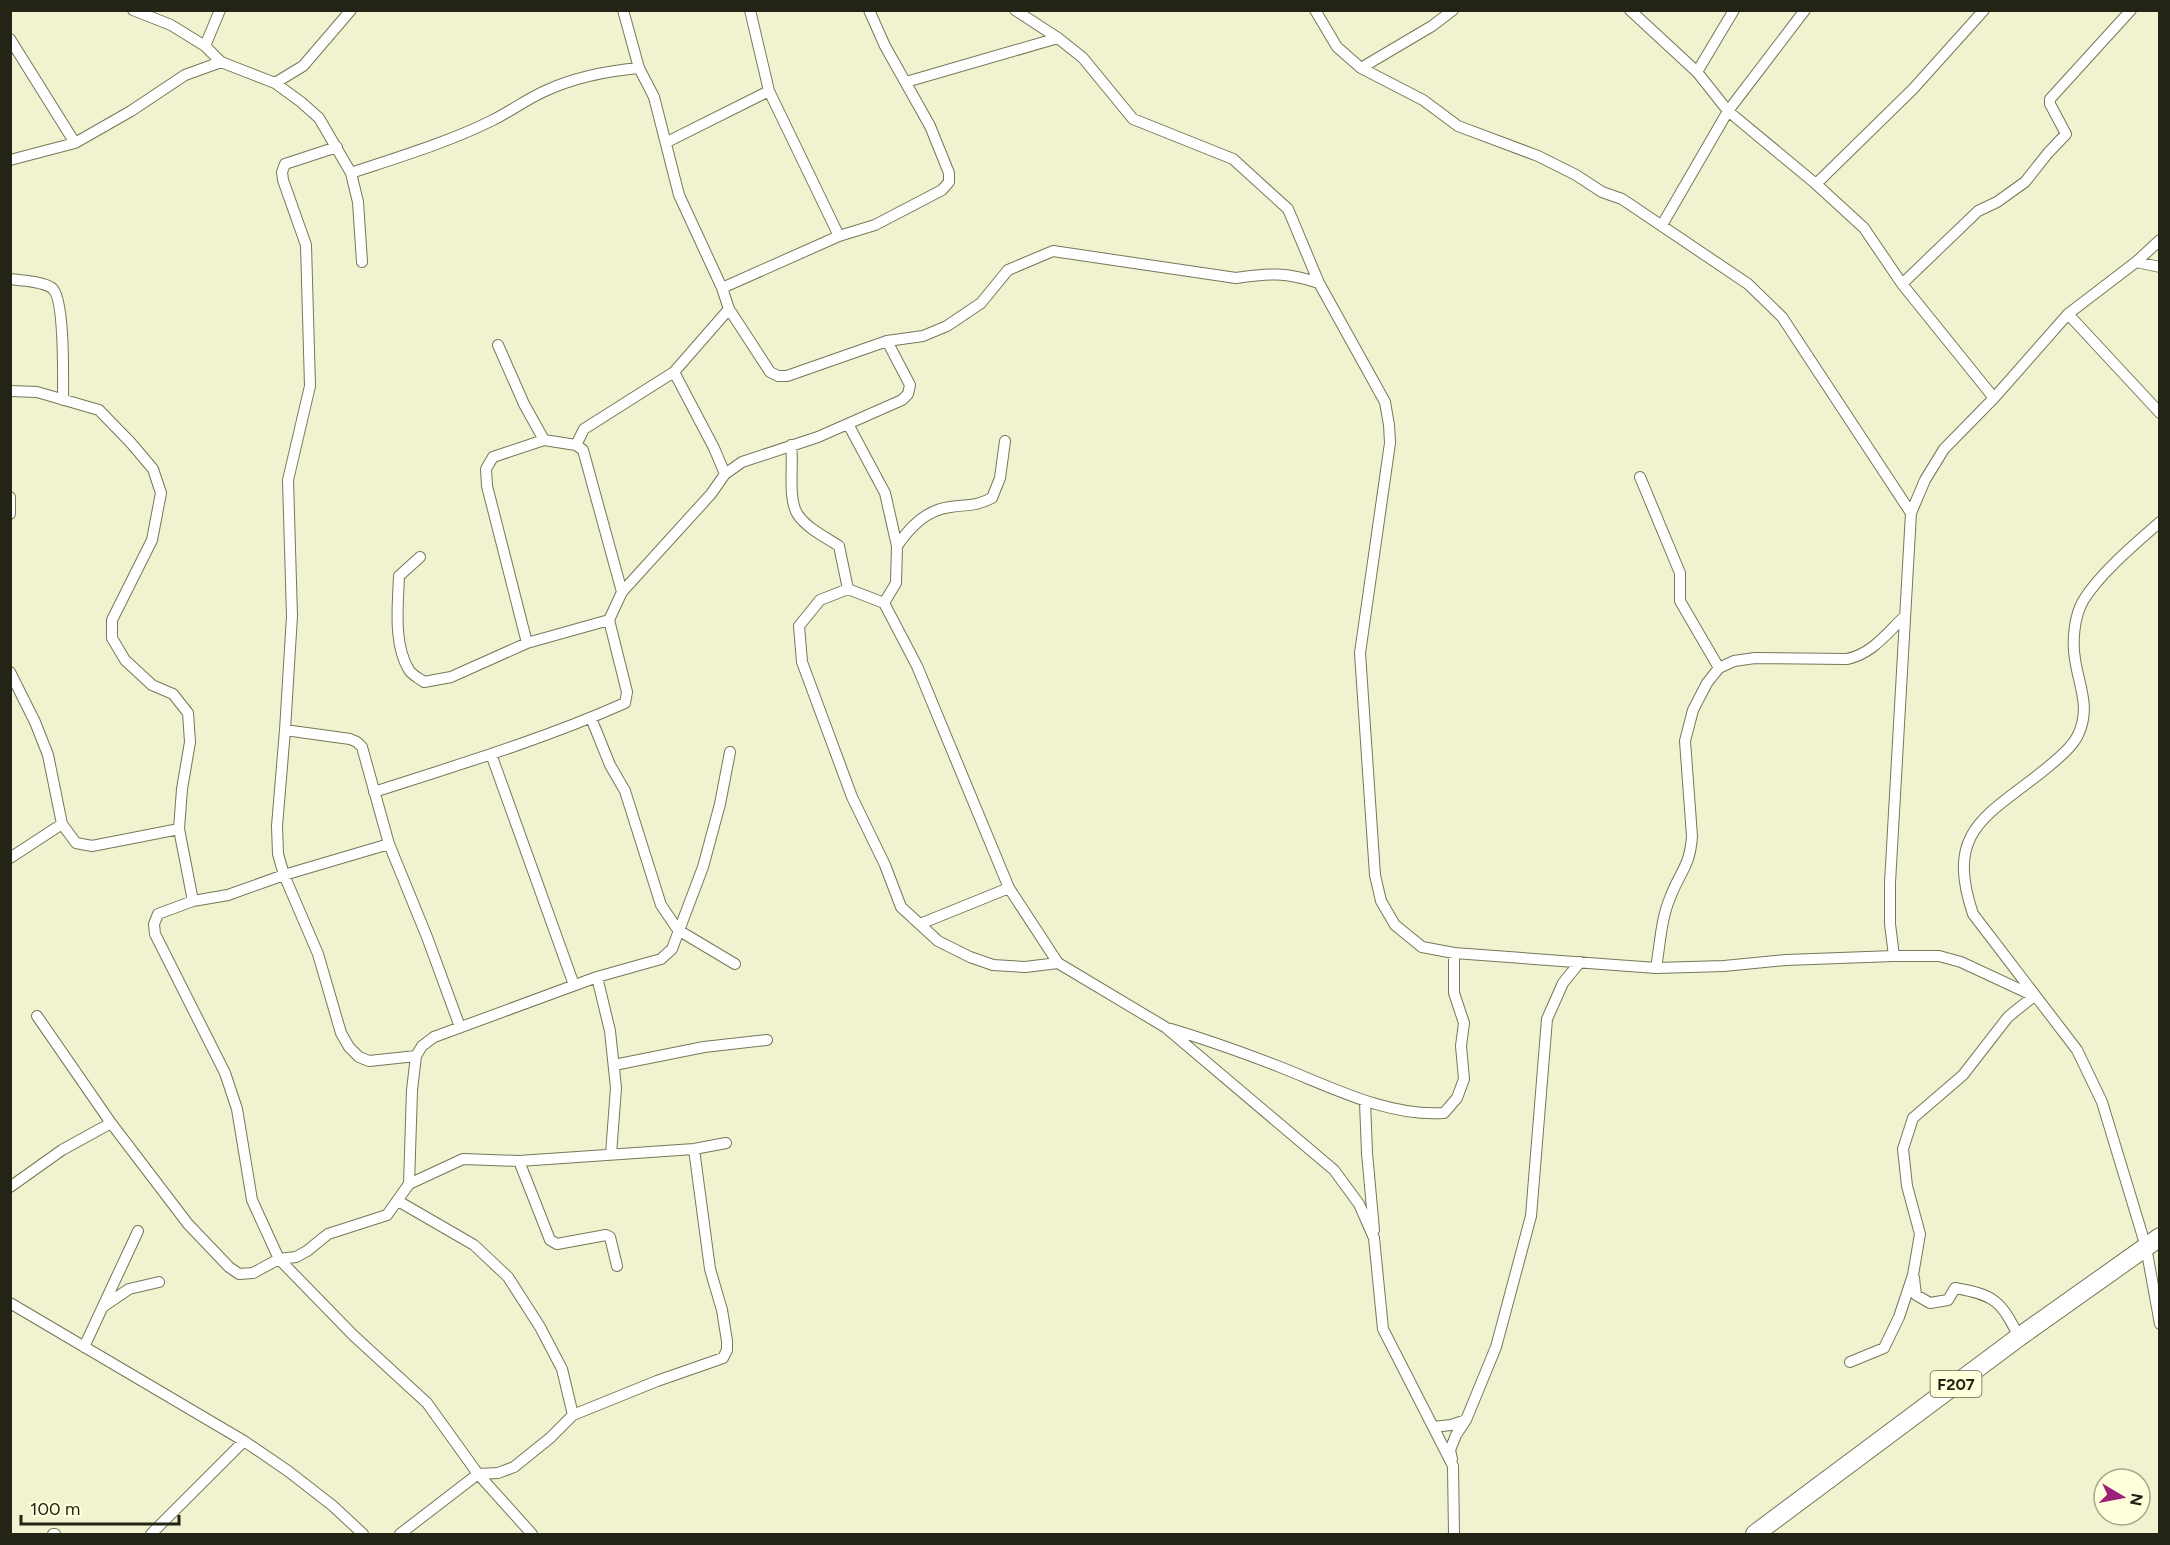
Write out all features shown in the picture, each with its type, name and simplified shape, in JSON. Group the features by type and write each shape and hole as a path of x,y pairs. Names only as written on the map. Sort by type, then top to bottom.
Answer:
{"main road":[{"name":"F207","path":"1755,1534 2019,1336 2153,1242"}],"street":[{"path":"133,10 171,25 205,46 221,62 275,83 320,118 351,173 358,202 362,262"},
{"path":"205,46 220,10"},
{"path":"275,83 303,66 351,10"},
{"path":"623,10 639,68 654,97 679,195 722,288 729,309 770,372 778,376 786,376 888,340 922,336 947,326 981,303 1008,270 1053,251 1236,278 1266,273 1295,275 1319,283"},
{"path":"750,10 769,91 839,236"},
{"path":"722,288 839,236 875,225 942,190 949,182 950,173 930,126 885,45 869,10"},
{"path":"1015,10 1058,38 1083,58 1133,118 1233,159 1288,209 1319,283 1385,402 1390,443 1360,653 1375,875 1382,901 1395,925 1422,947 1454,953 1656,968 1724,966 1785,960 1939,956 1961,962 2034,996"},
{"path":"1315,10 1337,47 1361,68 1424,100 1458,126 1547,161 1576,175 1602,192 1622,199 1748,284 1782,317 1911,513"},
{"path":"1361,68 1432,26 1453,10"},
{"path":"1630,10 1697,72 1728,111 1816,184 1863,228 1902,284 1994,398"},
{"path":"1697,72 1734,10"},
{"path":"1662,225 1728,111 1805,10"},
{"path":"1816,184 1913,89 1984,10"},
{"path":"1902,284 1978,211 1997,202 2025,182 2066,134 2050,104 2050,99 2132,10"},
{"path":"906,82 1058,38"},
{"path":"10,39 75,143"},
{"path":"10,160 75,143 131,111 184,75 221,62"},
{"path":"351,173 428,146 492,120 545,91 579,78 613,70 639,68"},
{"path":"667,142 769,91"},
{"path":"337,147 285,164 282,172 306,245 310,386 288,480 292,616 277,826 278,854 284,875 318,954 341,1033 349,1047 360,1057 369,1061 416,1056"},
{"path":"1894,956 1890,924 1890,883 1911,513 1925,480 1944,449 1994,398 2068,314 2136,262 2160,240"},
{"path":"2136,262 2160,267"},
{"path":"10,279 51,288 58,295 63,400"},
{"path":"576,444 584,429 674,372 729,309"},
{"path":"2068,314 2160,413"},
{"path":"374,792 491,754 591,718 625,703 627,698 609,620 622,592 711,494 725,474 742,462 818,437 902,400 908,394 910,385 888,340"},
{"path":"498,345 524,404 544,440"},
{"path":"674,372 725,474"},
{"path":"10,391 37,392 99,410 131,442 153,469 161,493 152,540 112,620 112,638 125,660 152,685 173,694 188,713 190,742 182,789 179,829 193,901"},
{"path":"848,424 885,494 897,546 896,583 884,603"},
{"path":"527,643 487,486 486,469 493,457 544,440 576,444 583,450 622,592"},
{"path":"897,546 921,518 948,507 976,506 992,498 1000,478 1005,441"},
{"path":"791,445 792,492 796,513 809,526 839,546 848,589"},
{"path":"1640,477 1680,573 1680,601 1719,668"},
{"path":"10,497 10,514"},
{"path":"2160,522 2095,585 2082,602 2077,616 2074,647 2085,706 2082,724 2075,740 2053,763 1981,820 1969,838 1963,859 1965,890 1973,914 2076,1050 2102,1102 2153,1242 2160,1324"},
{"path":"420,557 399,576 400,651 410,672 424,682 451,677 527,643 609,620"},
{"path":"1058,963 1025,968 993,965 970,957 938,941 902,907 852,797 802,662 799,626 820,600 848,589 884,603 917,666 1009,888 1058,963 1165,1027 1334,1170 1359,1204 1374,1238"},
{"path":"1656,968 1670,897 1688,864 1691,851 1692,836 1685,741 1693,710 1707,683 1719,668 1734,661 1779,656 1847,658 1860,656 1871,650 1905,616"},
{"path":"10,672 35,722 48,755 62,824 76,843 92,846 179,829"},
{"path":"591,718 610,765 625,791 661,905 678,930 735,964"},
{"path":"285,730 357,742 362,747 389,844 427,936 460,1027"},
{"path":"37,1016 111,1123 188,1224 229,1267 239,1274 253,1273 279,1259 296,1257 328,1234 387,1215 409,1184 412,1090 416,1056 422,1046 460,1027 597,977 661,959 672,949 703,867 720,804 730,752"},
{"path":"491,754 574,986"},
{"path":"10,858 62,824"},
{"path":"389,844 284,875 228,895 193,901 158,915 154,924 155,934 225,1073 237,1109 252,1200 279,1259 352,1335 427,1403 478,1474 532,1534"},
{"path":"920,924 1009,888"},
{"path":"1165,1027 1280,1067 1365,1102 1427,1114 1444,1113 1457,1098 1464,1079 1461,1046 1464,1023 1454,993 1454,953"},
{"path":"1454,1534 1453,1466 1450,1450 1466,1420 1496,1347 1531,1216 1547,1019 1563,983 1581,962"},
{"path":"597,977 610,1031 616,1088 611,1154"},
{"path":"1850,1362 1884,1348 1899,1317 1913,1275 1920,1234 1907,1186 1903,1149 1913,1118 1964,1075 2008,1017 2034,996"},
{"path":"614,1065 704,1047 767,1040"},
{"path":"1365,1102 1367,1153 1383,1329 1453,1466"},
{"path":"10,1187 62,1150 111,1123"},
{"path":"409,1184 464,1159 519,1161 694,1149 726,1143"},
{"path":"400,1534 478,1474 498,1473 513,1467 550,1438 573,1415 657,1381 723,1358 727,1350 722,1310 710,1269 694,1149"},
{"path":"519,1161 550,1240 557,1244 606,1235 610,1237 617,1266"},
{"path":"398,1201 474,1245 508,1277 540,1327 562,1369 573,1415"},
{"path":"84,1347 138,1232"},
{"path":"1913,1275 1916,1294 1930,1303 1948,1300 1955,1288 1972,1291 1996,1300 2009,1317 2019,1336"},
{"path":"104,1306 129,1289 159,1282"},
{"path":"10,1303 244,1441 333,1506 363,1534"},
{"path":"1433,1427 1466,1420"},
{"path":"152,1534 244,1441"}]}
